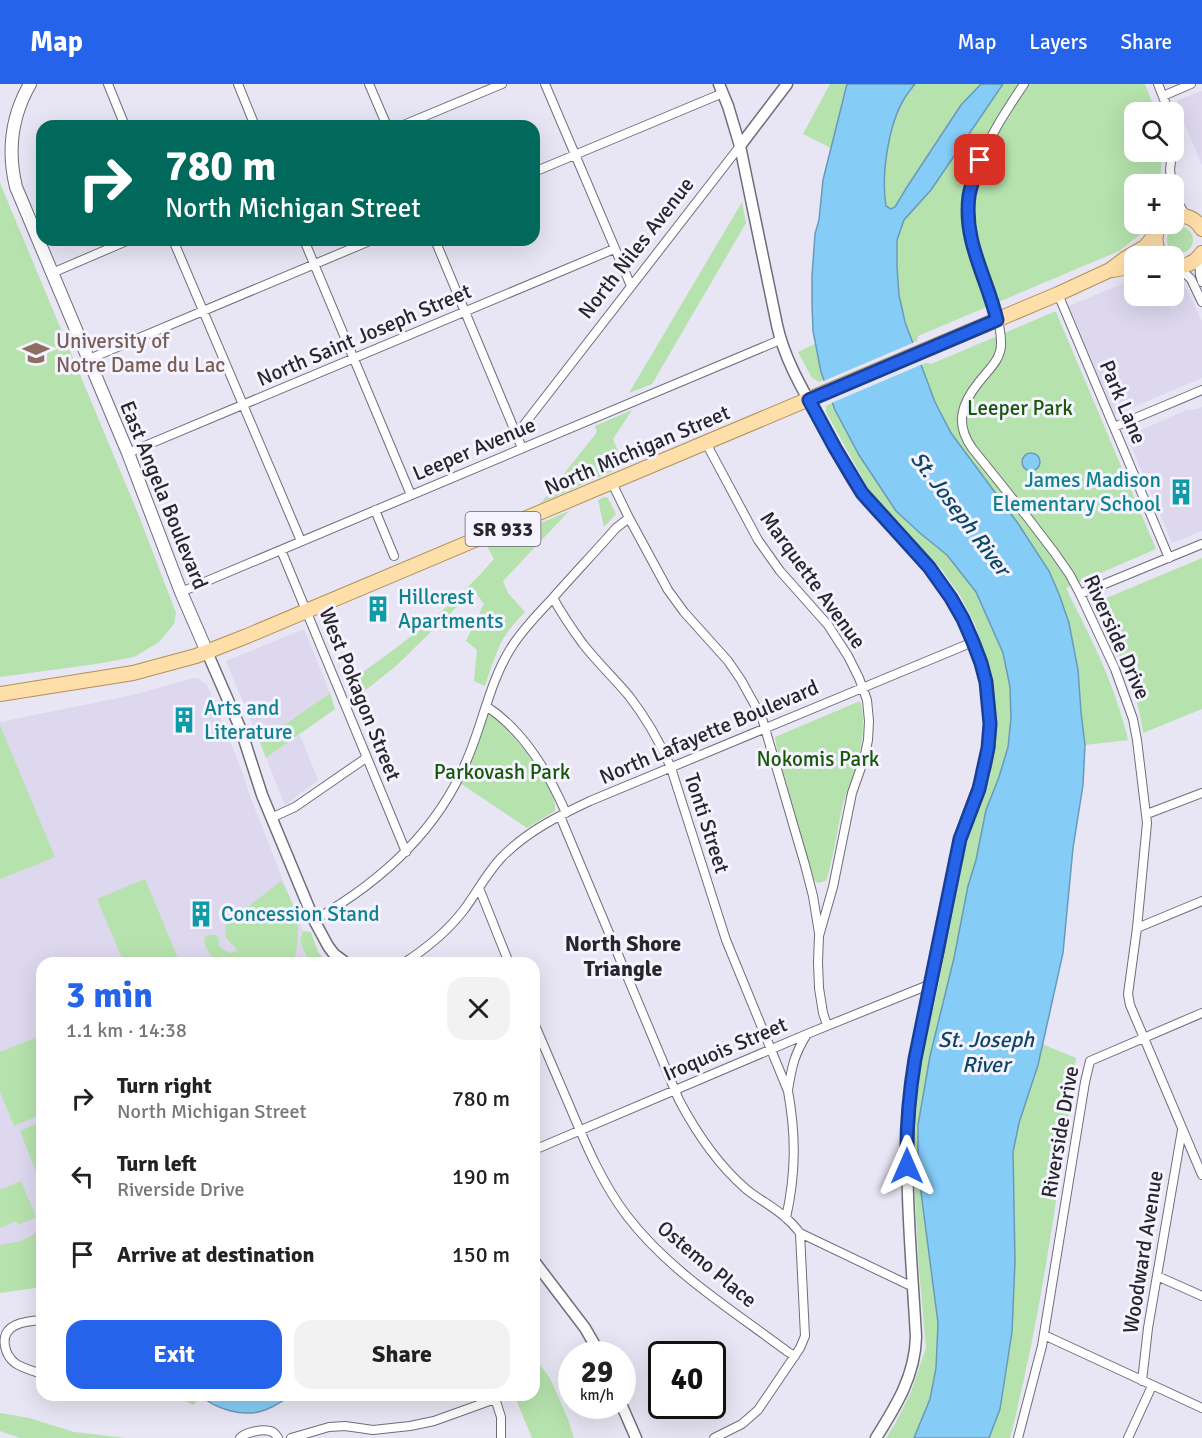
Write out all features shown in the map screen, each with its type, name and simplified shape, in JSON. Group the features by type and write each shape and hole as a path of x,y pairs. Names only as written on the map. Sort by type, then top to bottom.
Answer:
{"main road":[{"name":"East Angela Boulevard","path":"30,84 13,124 11,164 16,187 36,235"},
{"name":"North Michigan Street","path":"0,694 122,675 207,651 1058,294 1110,270 1145,247 1154,234"},
{"name":"East Angela Boulevard","path":"41,246 128,453 181,592 207,651"},
{"path":"1184,265 1193,262 1201,255"},
{"name":"North Michigan Street","path":"1110,270 1124,268"}],"street":[{"path":"108,84 123,120"},
{"path":"238,84 253,120"},
{"path":"369,84 384,120"},
{"path":"415,120 502,84"},
{"path":"545,84 631,286"},
{"name":"North Niles Avenue","path":"516,435 787,84"},
{"name":"Riverside Drive","path":"1018,1438 1044,1335 1090,1061 1144,1038 1130,1005 1128,994 1137,928 1147,814 1133,719 1115,669 1080,594 1054,552 965,438 961,422 965,404 972,391 993,365 1001,343 994,305 971,241 968,226 970,194 980,160 988,143 1024,84"},
{"path":"1158,84 1165,102"},
{"path":"1163,96 1191,84"},
{"path":"540,169 721,88 740,146 783,349 835,448 862,493 929,567 951,598 963,619 981,663 986,682 990,724 988,748 979,789 960,839 911,1083 907,1129 907,1177 916,1337 913,1366 903,1394 876,1438"},
{"path":"52,273 115,246"},
{"path":"175,246 301,541"},
{"path":"306,246 411,495"},
{"path":"88,359 358,246"},
{"path":"438,246 522,448"},
{"name":"North Saint Joseph Street","path":"128,453 614,249"},
{"path":"1201,255 1202,282"},
{"path":"1184,273 1191,279 1202,302"},
{"name":"Park Lane","path":"1058,294 1169,558"},
{"name":"Leeper Avenue","path":"181,592 780,340"},
{"path":"1114,427 1202,390"},
{"name":"Marquette Avenue","path":"706,443 758,540 780,572 828,625 848,656 867,700 868,740 849,804 833,887 819,936 819,988 827,1025"},
{"path":"612,483 628,518 668,590 684,612 728,661 753,701 766,728 805,865 819,936"},
{"path":"375,510 394,556"},
{"path":"314,920 374,880 406,852 428,825 458,780 479,729 499,669 512,645 527,625 616,528 628,518"},
{"path":"1080,594 1202,544"},
{"name":"West Pokagon Street","path":"281,549 406,852"},
{"name":"Tonti Street","path":"553,598 582,643 629,697 659,743 670,768 726,940 771,1049"},
{"name":"North Lafayette Boulevard","path":"414,957 442,935 462,913 493,868 529,833 563,814 973,642"},
{"path":"207,651 241,730 271,818 314,920 328,946 338,957"},
{"path":"486,706 501,717 532,751 555,787 563,814 675,1089 701,1138 726,1170 748,1191 786,1218 800,1233 913,1287"},
{"path":"271,818 294,807 366,758"},
{"path":"1147,814 1202,793"},
{"path":"479,888 507,957"},
{"path":"1137,928 1202,901"},
{"name":"Iroquois Street","path":"540,1148 827,1025 931,984"},
{"path":"1202,1013 1144,1038 1202,1175"},
{"path":"788,1091 796,1053 807,1034"},
{"name":"Ostemo Place","path":"540,1037 591,1157 626,1215 657,1249 699,1286 795,1356"},
{"path":"771,1049 788,1091 794,1137 792,1186 786,1218"},
{"name":"Woodward Avenue","path":"1142,1381 1148,1328 1182,1129"},
{"path":"714,1438 742,1424 759,1410 795,1356 805,1336 800,1233"},
{"path":"540,1269 592,1341"},
{"path":"1157,1276 1202,1296"},
{"path":"36,1320 18,1323 2,1334 9,1357 15,1363 36,1372"},
{"path":"1044,1335 1202,1408"},
{"path":"1128,1438 1152,1386"},
{"path":"291,1438 329,1427 345,1426 373,1430 434,1421 484,1401"},
{"path":"495,1401 501,1417 501,1438"},
{"path":"628,1419 636,1438"},
{"path":"240,1438 247,1432 270,1431 278,1438"}],"shaded area":[{"path":"1202,91 1202,165 1184,123 1184,102 1177,102"},
{"path":"1124,283 1124,306 1184,306 1184,286 1202,321 1202,378 1115,415 1069,306"},
{"name":"James Madison Elementary School","path":"1202,407 1202,531 1172,543 1127,436 1186,410"},
{"path":"304,629 330,693 260,742 226,661"},
{"path":"194,678 207,685 303,931 300,941 307,957 36,957 36,1260 0,1266 0,722 133,695"},
{"path":"300,735 318,780 285,805 266,758"}],"green space":[{"path":"830,84 847,84 831,148 803,134"},
{"path":"915,84 1145,84 1152,102 1124,102 1124,162 1161,162 1161,174 1124,174 1124,234 1141,234 1119,251 918,336 917,341 912,343 904,317 896,272 897,243 900,231 886,206 884,175 887,149 903,100"},
{"name":"University of Notre Dame du Lac","path":"0,183 139,516 176,613 174,624 159,642 134,657 0,677"},
{"path":"742,202 746,223 652,384 629,393"},
{"path":"1184,228 1192,235 1192,245 1185,252 1184,246 1168,245 1169,234 1184,234"},
{"name":"Leeper Park","path":"1056,312 1156,549 1066,588 1108,677 1128,740 1085,745 1078,670 1049,571 1017,522 951,433 935,402 921,365 931,364"},
{"path":"815,344 824,380 819,382 812,378 798,352"},
{"path":"832,403 859,455 896,511 947,555 976,592 1003,653 1010,687 1011,718 1008,747 986,810 930,1056 918,1125 918,1169 938,1323 936,1368 930,1399 914,1438 886,1438 911,1392 926,1348 914,1177 915,1105 925,1036 934,1006 966,845 991,773 996,742 996,714 992,680 975,624 961,597 942,570 869,490 826,412 826,406"},
{"path":"632,410 613,439 624,466 541,503 597,432 595,426"},
{"path":"608,498 616,514 604,527 598,500"},
{"path":"569,511 503,581 508,593 525,612 503,639 485,686 474,681 477,650 466,641 484,604 474,590 397,665 352,701 346,684 405,641 461,594 494,559 487,546"},
{"path":"1202,558 1202,709 1143,733 1136,698 1098,611 1097,602"},
{"path":"330,693 335,709 266,758 260,742"},
{"name":"Nokomis Park","path":"860,701 863,725 859,758 843,804 826,881 818,883 814,880 778,755 775,737"},
{"name":"Parkovash Park","path":"488,712 519,743 541,773 554,800 555,811 527,828 460,783 473,757"},
{"path":"0,725 55,857 0,879"},
{"path":"145,879 178,957 121,957 97,899"},
{"path":"281,881 294,908 298,926 295,955 297,957 212,957 204,941 209,935 216,935 219,939 219,947 230,953 238,951 225,937 226,924"},
{"path":"303,931 311,932 322,957 307,957 300,941"},
{"path":"36,1037 36,1117 14,1126 0,1092 0,1052"},
{"path":"1042,1044 1076,1058 1070,1106 1040,1296 1010,1438 989,1438 1000,1409 1012,1332 1015,1261 1013,1152"},
{"path":"36,1124 36,1172 20,1131"},
{"path":"21,1181 36,1217 18,1225 16,1221 0,1228 0,1190"},
{"path":"35,1233 36,1288 0,1293 0,1245 19,1241"},
{"path":"540,1365 550,1378 558,1396 558,1419 568,1419 574,1438 532,1438 517,1401 540,1401"},
{"path":"184,1401 198,1401 193,1405"},
{"path":"0,1413 29,1418 74,1432 126,1438 20,1438 0,1431"}],"water":[{"name":"St. Joseph River","path":"847,84 915,84 898,110 887,151 884,180 886,206 891,209 895,207 961,105 981,84 1003,84 931,190 904,220 897,240 899,295 905,322 935,402 951,433 1017,522 1049,571 1069,623 1078,670 1085,745 1083,785 1073,848 1063,953 1038,1065 1019,1123 1013,1152 1015,1261 1012,1332 1000,1409 989,1438 914,1438 930,1399 936,1368 938,1323 918,1169 918,1125 930,1056 986,810 1008,747 1011,718 1010,687 1003,653 976,592 947,555 896,511 859,455 835,410 821,372 813,331 812,276 815,234 819,220 823,180"},
{"path":"1031,453 1037,456 1040,462 1037,468 1031,471 1025,468 1022,462 1025,456"},
{"path":"208,1401 282,1401 266,1410 254,1413 238,1412"}],"pier":[{"path":"915,342 923,364 829,404 821,382"}],"place":[{"name":"University of Notre Dame du Lac","path":"36,353"},
{"name":"James Madison Elementary School","path":"1181,492"},
{"name":"Hillcrest Apartments","path":"378,609"},
{"name":"Arts and Literature","path":"184,720"},
{"name":"Concession Stand","path":"201,914"}],"district":[{"name":"North Shore Triangle","path":"623,956"}],"route":[{"path":"907,1166 907,1129 915,1059 960,839 985,767 990,724 989,705 981,663 963,619 951,598 929,567 862,493 809,400 997,320 994,305 976,259 968,226 970,194 980,160"}]}
